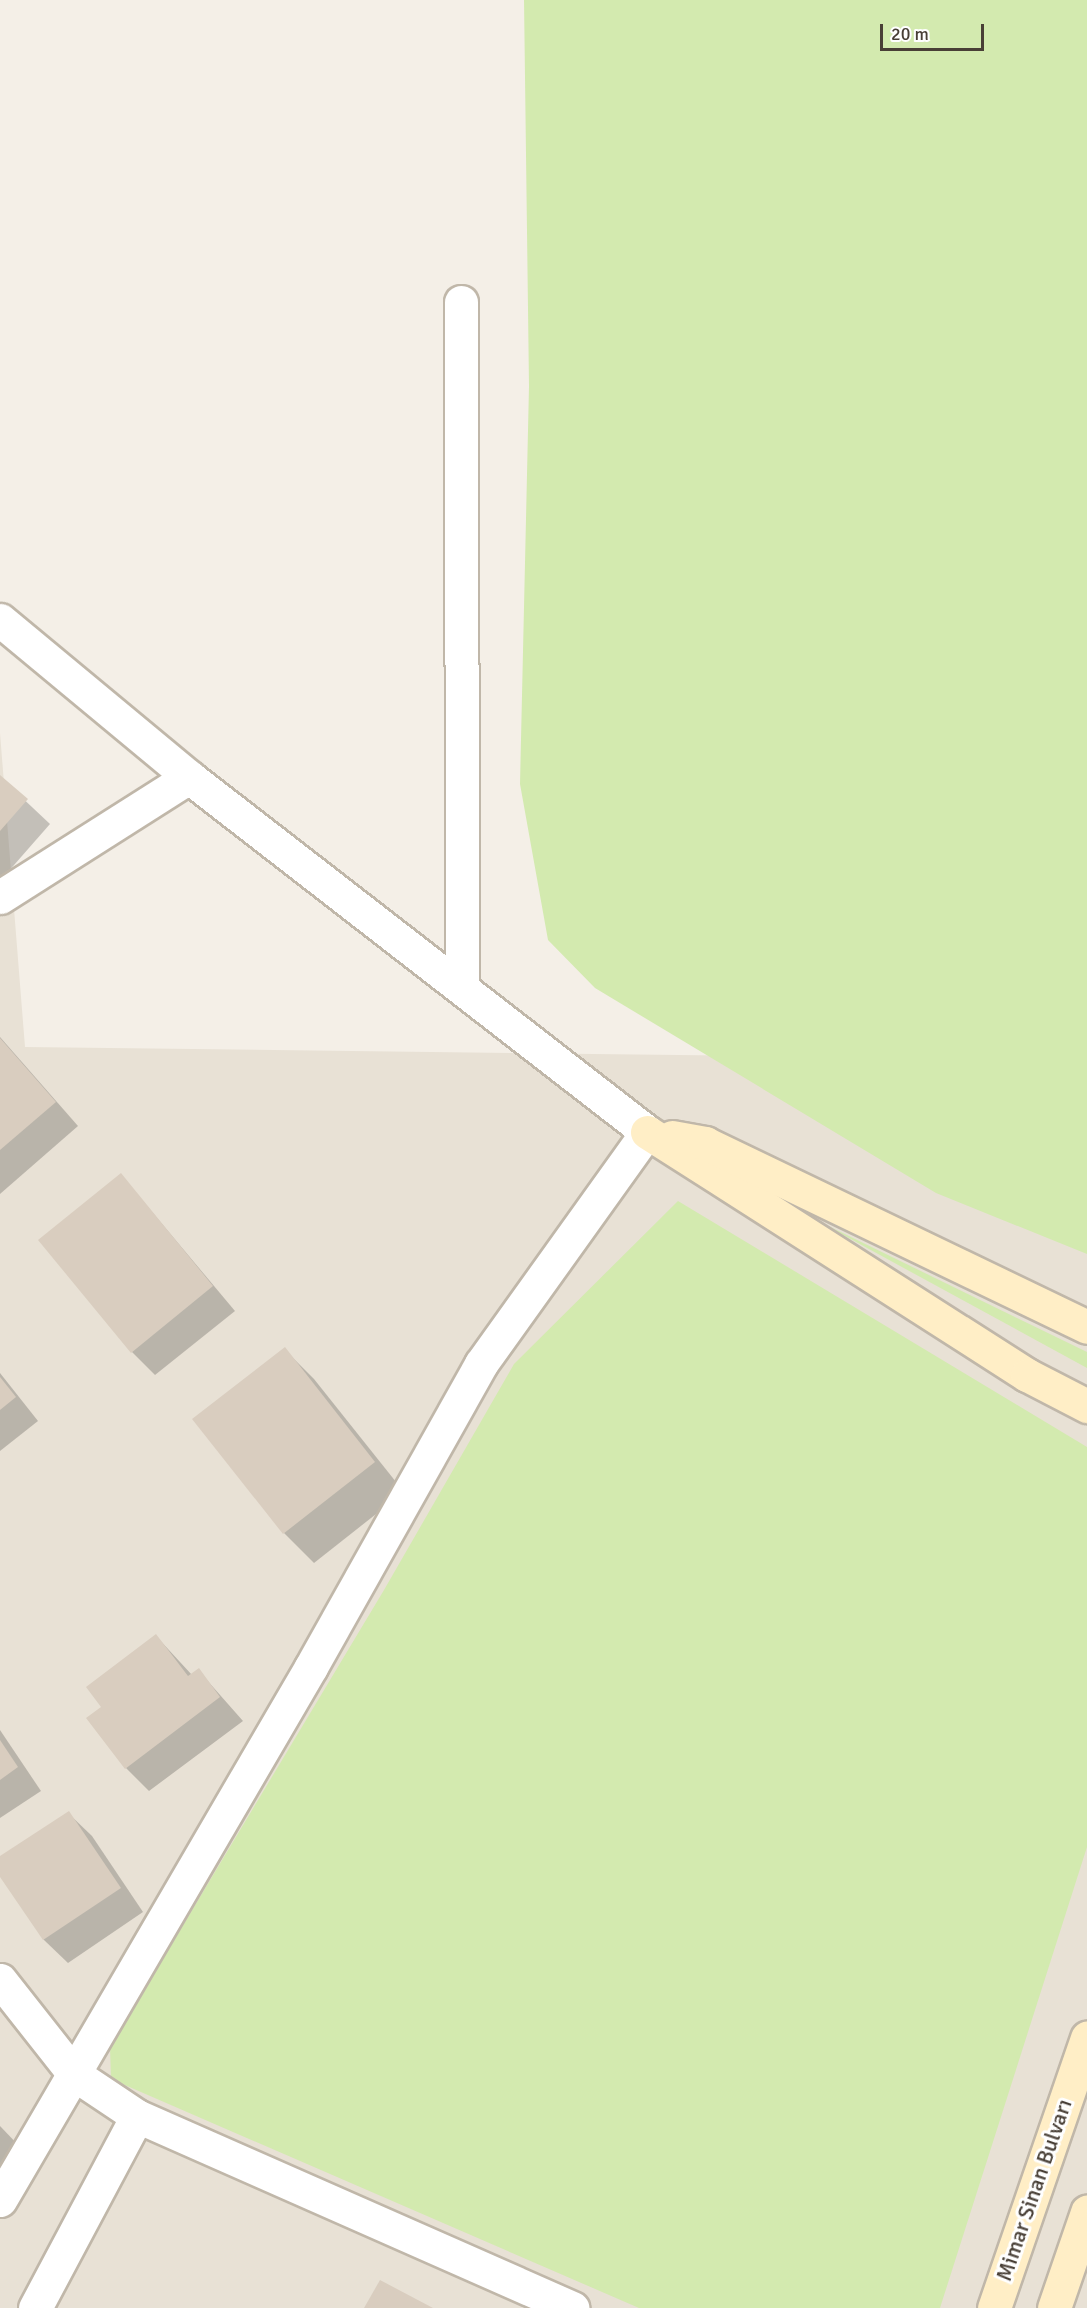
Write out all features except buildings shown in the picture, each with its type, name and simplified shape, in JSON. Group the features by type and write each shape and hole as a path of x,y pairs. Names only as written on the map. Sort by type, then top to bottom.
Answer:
{"main road":[{"path":"647,1132 705,1143 1087,1327"},
{"path":"647,1132 1027,1375 1087,1406"},
{"name":"Mimar Sinan Bulvarı","path":"994,2308 1081,2071 1087,2038"},
{"path":"1054,2308 1084,2234"}],"street":[{"path":"461,302 462,988"},
{"path":"0,620 189,777 647,1132 481,1364 311,1667 0,2200"},
{"path":"0,897 189,777"},
{"path":"0,1980 74,2074 137,2116 573,2308"},
{"path":"35,2308 137,2116"}],"shaded area":[{"path":"0,733 25,1047 835,1057 1087,907 1087,2308 0,2308"}],"green space":[{"path":"524,0 1087,0 1087,1254 936,1193 595,988 548,940 520,784 529,386"},
{"path":"678,1201 1087,1447 1087,1847 940,2308 639,2308 111,2079 110,2047 384,1590 514,1364"},
{"path":"814,1219 1087,1352 1087,1368"}]}
